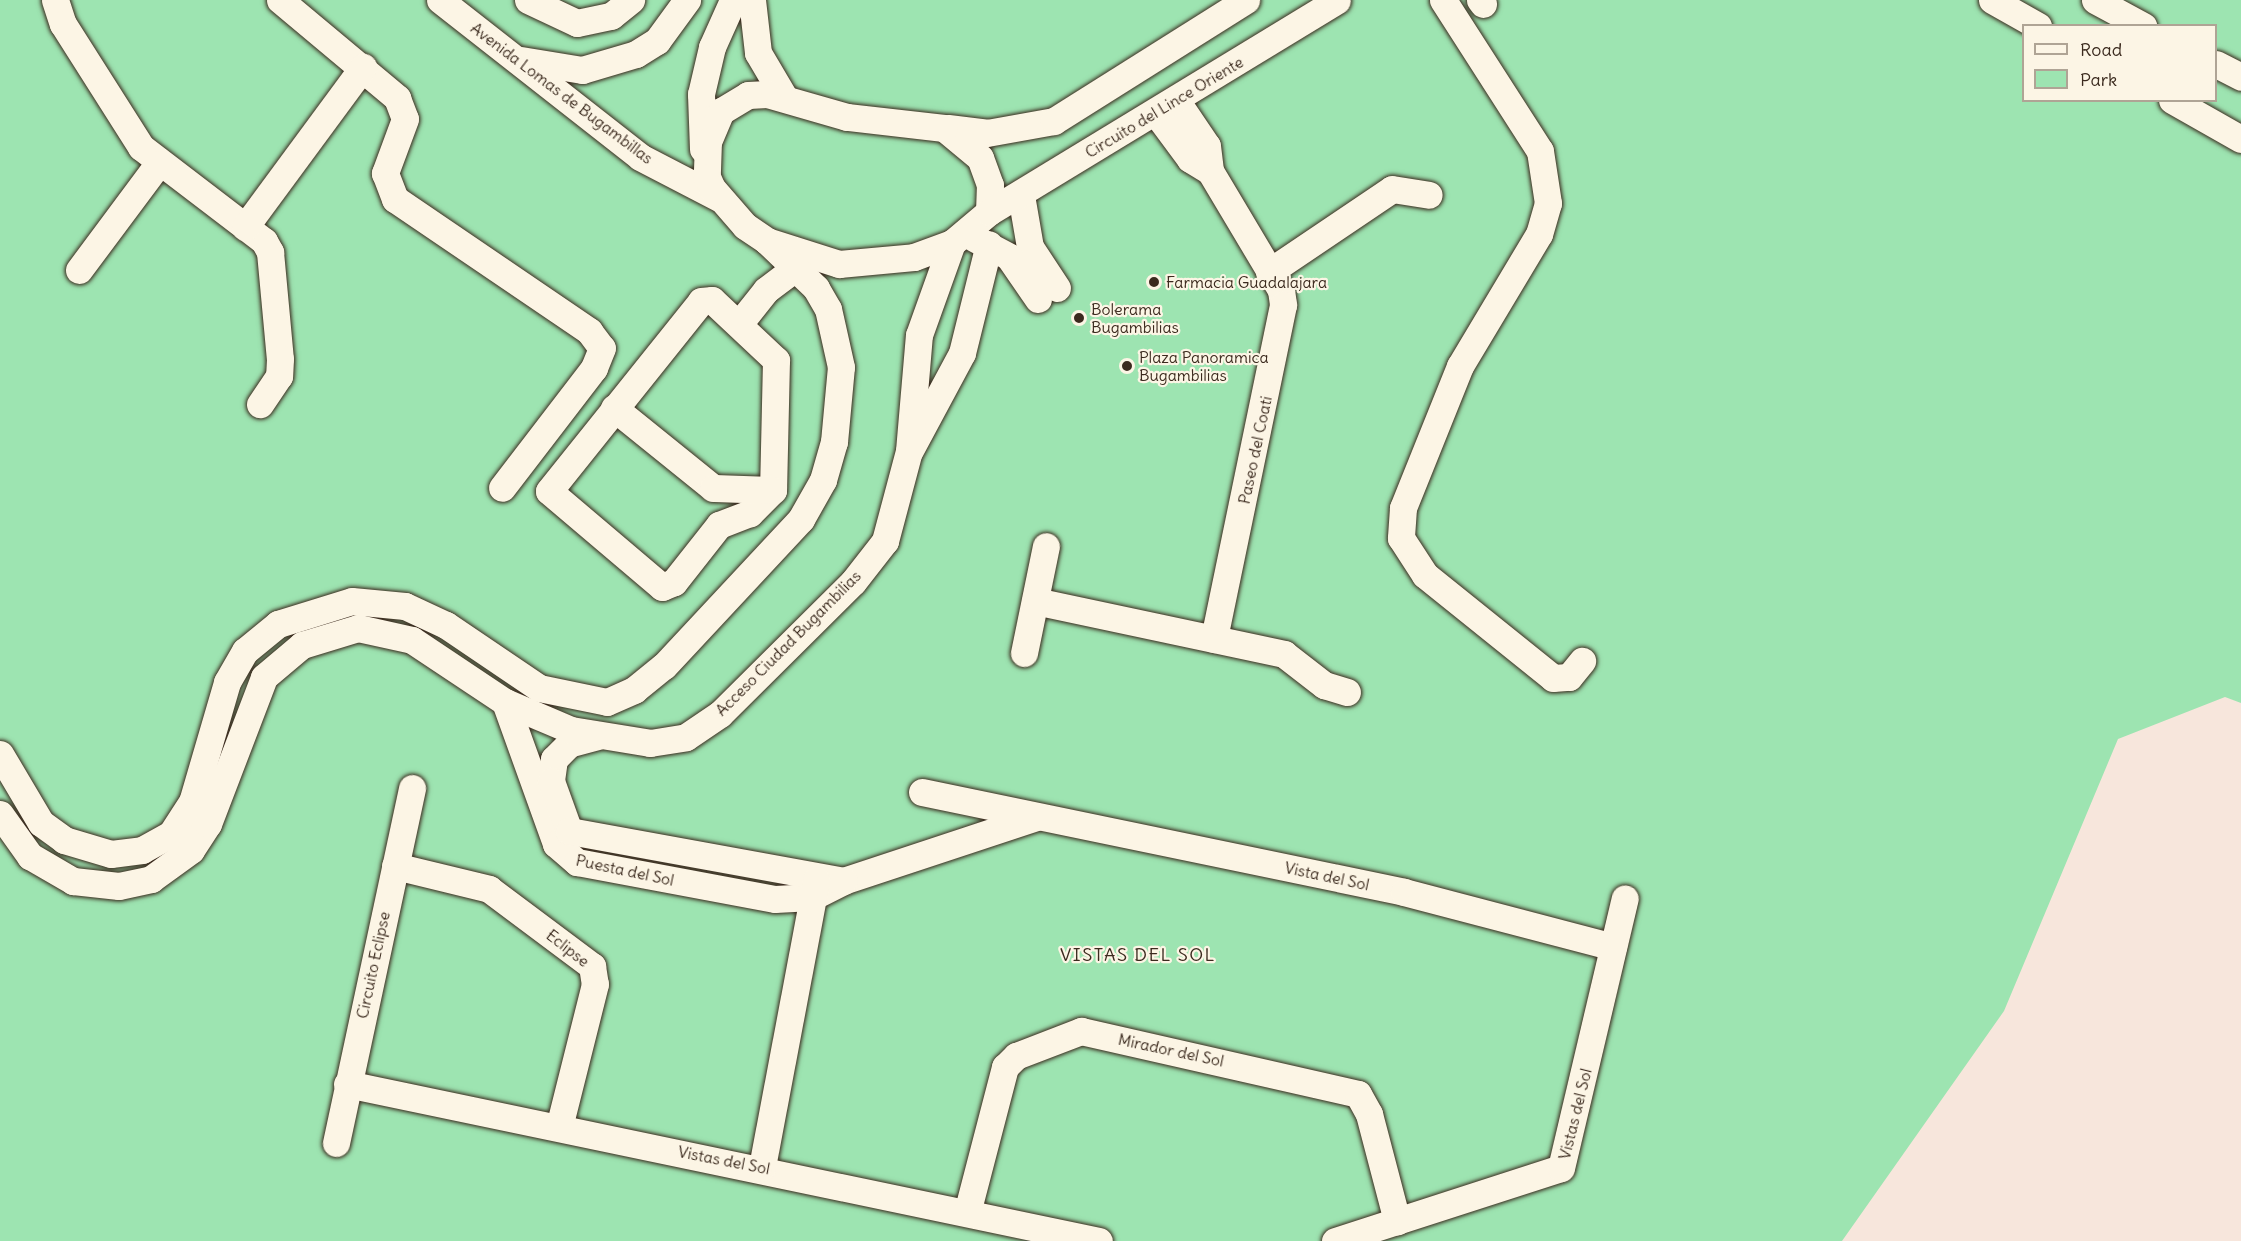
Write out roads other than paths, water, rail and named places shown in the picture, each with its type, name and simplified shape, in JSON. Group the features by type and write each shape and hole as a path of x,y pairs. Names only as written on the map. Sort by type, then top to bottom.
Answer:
{"street":[{"path":"54,0 63,24 158,164 264,241 275,273 279,376 260,404"},
{"path":"281,0 397,98 403,113 402,131 385,173 395,199 589,331 602,348 594,368 502,488"},
{"name":"Avenida Lomas de Bugambillas","path":"440,0 640,157 719,198"},
{"path":"528,0 577,23 611,16 631,0"},
{"path":"514,58 582,70 608,64 657,40 687,0"},
{"path":"0,754 41,823 64,840 111,854 142,850 171,834 192,802 224,691 244,651 278,624 352,601 405,606 446,625 540,688 607,702 634,690 766,560 801,519 823,480 834,442 841,367 828,309 796,267 719,198 706,177 706,159 699,130 701,94 712,47 733,0"},
{"path":"752,0 758,52 784,97"},
{"path":"706,159 721,111 748,95 784,97 847,117 987,133 1054,121 1246,0"},
{"name":"Circuito del Lince Oriente","path":"957,239 989,212 1166,107 1337,0"},
{"path":"1443,0 1540,151 1548,203 1539,234 1460,366 1403,508 1401,538 1425,575 1553,678 1569,677 1582,661"},
{"path":"1992,0 2034,24"},
{"path":"2095,0 2139,24"},
{"path":"2217,65 2241,77"},
{"path":"245,227 363,67"},
{"path":"2176,102 2241,139"},
{"name":"Paseo del Coati","path":"1166,107 1190,159 1210,171 1281,290 1282,329 1214,639"},
{"path":"944,128 980,158 990,185 989,212"},
{"path":"79,270 158,164"},
{"path":"1269,272 1392,189 1429,195"},
{"path":"767,240 802,256 849,264 896,261 957,239 989,244 1022,269 1047,293 1030,248 1021,195"},
{"name":"Acceso Ciudad Bugambilias","path":"0,814 30,856 73,881 119,886 151,879 191,850 208,824 264,677 280,659 324,634 388,631 412,640 505,702 598,736 668,742 686,737 720,714 853,582 885,541 909,451 919,335 957,239"},
{"path":"909,451 962,353 989,244"},
{"path":"739,324 766,290 796,267"},
{"path":"712,300 739,324 777,364 773,490 750,513 719,525 671,585 657,586 549,491 701,301 712,300"},
{"path":"614,408 713,488 773,490"},
{"path":"1024,653 1046,546"},
{"path":"1035,601 1284,654 1324,685 1347,692"},
{"name":"Puesta del Sol","path":"505,702 570,859 775,899 814,888"},
{"name":"Puesta del Sol","path":"562,837 553,793 554,759 569,744 598,736"},
{"name":"Circuito Eclipse","path":"336,1143 412,788"},
{"name":"Vista del Sol","path":"922,792 1404,892 1613,947"},
{"path":"762,1167 814,888 843,881 1038,816"},
{"name":"Puesta del Sol","path":"562,837 609,841 814,888"},
{"path":"604,867 609,841"},
{"name":"Eclipse","path":"395,866 489,890 592,966 594,984 559,1127"},
{"name":"Vistas del Sol","path":"1335,1241 1561,1168 1625,898"},
{"name":"Mirador del Sol","path":"968,1209 1005,1067 1016,1056 1081,1031 1358,1094 1369,1114 1397,1221"},
{"name":"Vistas del Sol","path":"347,1084 968,1209 1100,1241"}],"place":[{"name":"Farmacia Guadalajara","path":"1154,282"},
{"name":"Bolerama Bugambilias","path":"1079,318"},
{"name":"Plaza Panoramica Bugambilias","path":"1127,366"}],"district":[{"name":"VISTAS DEL SOL","path":"1138,955"}]}
